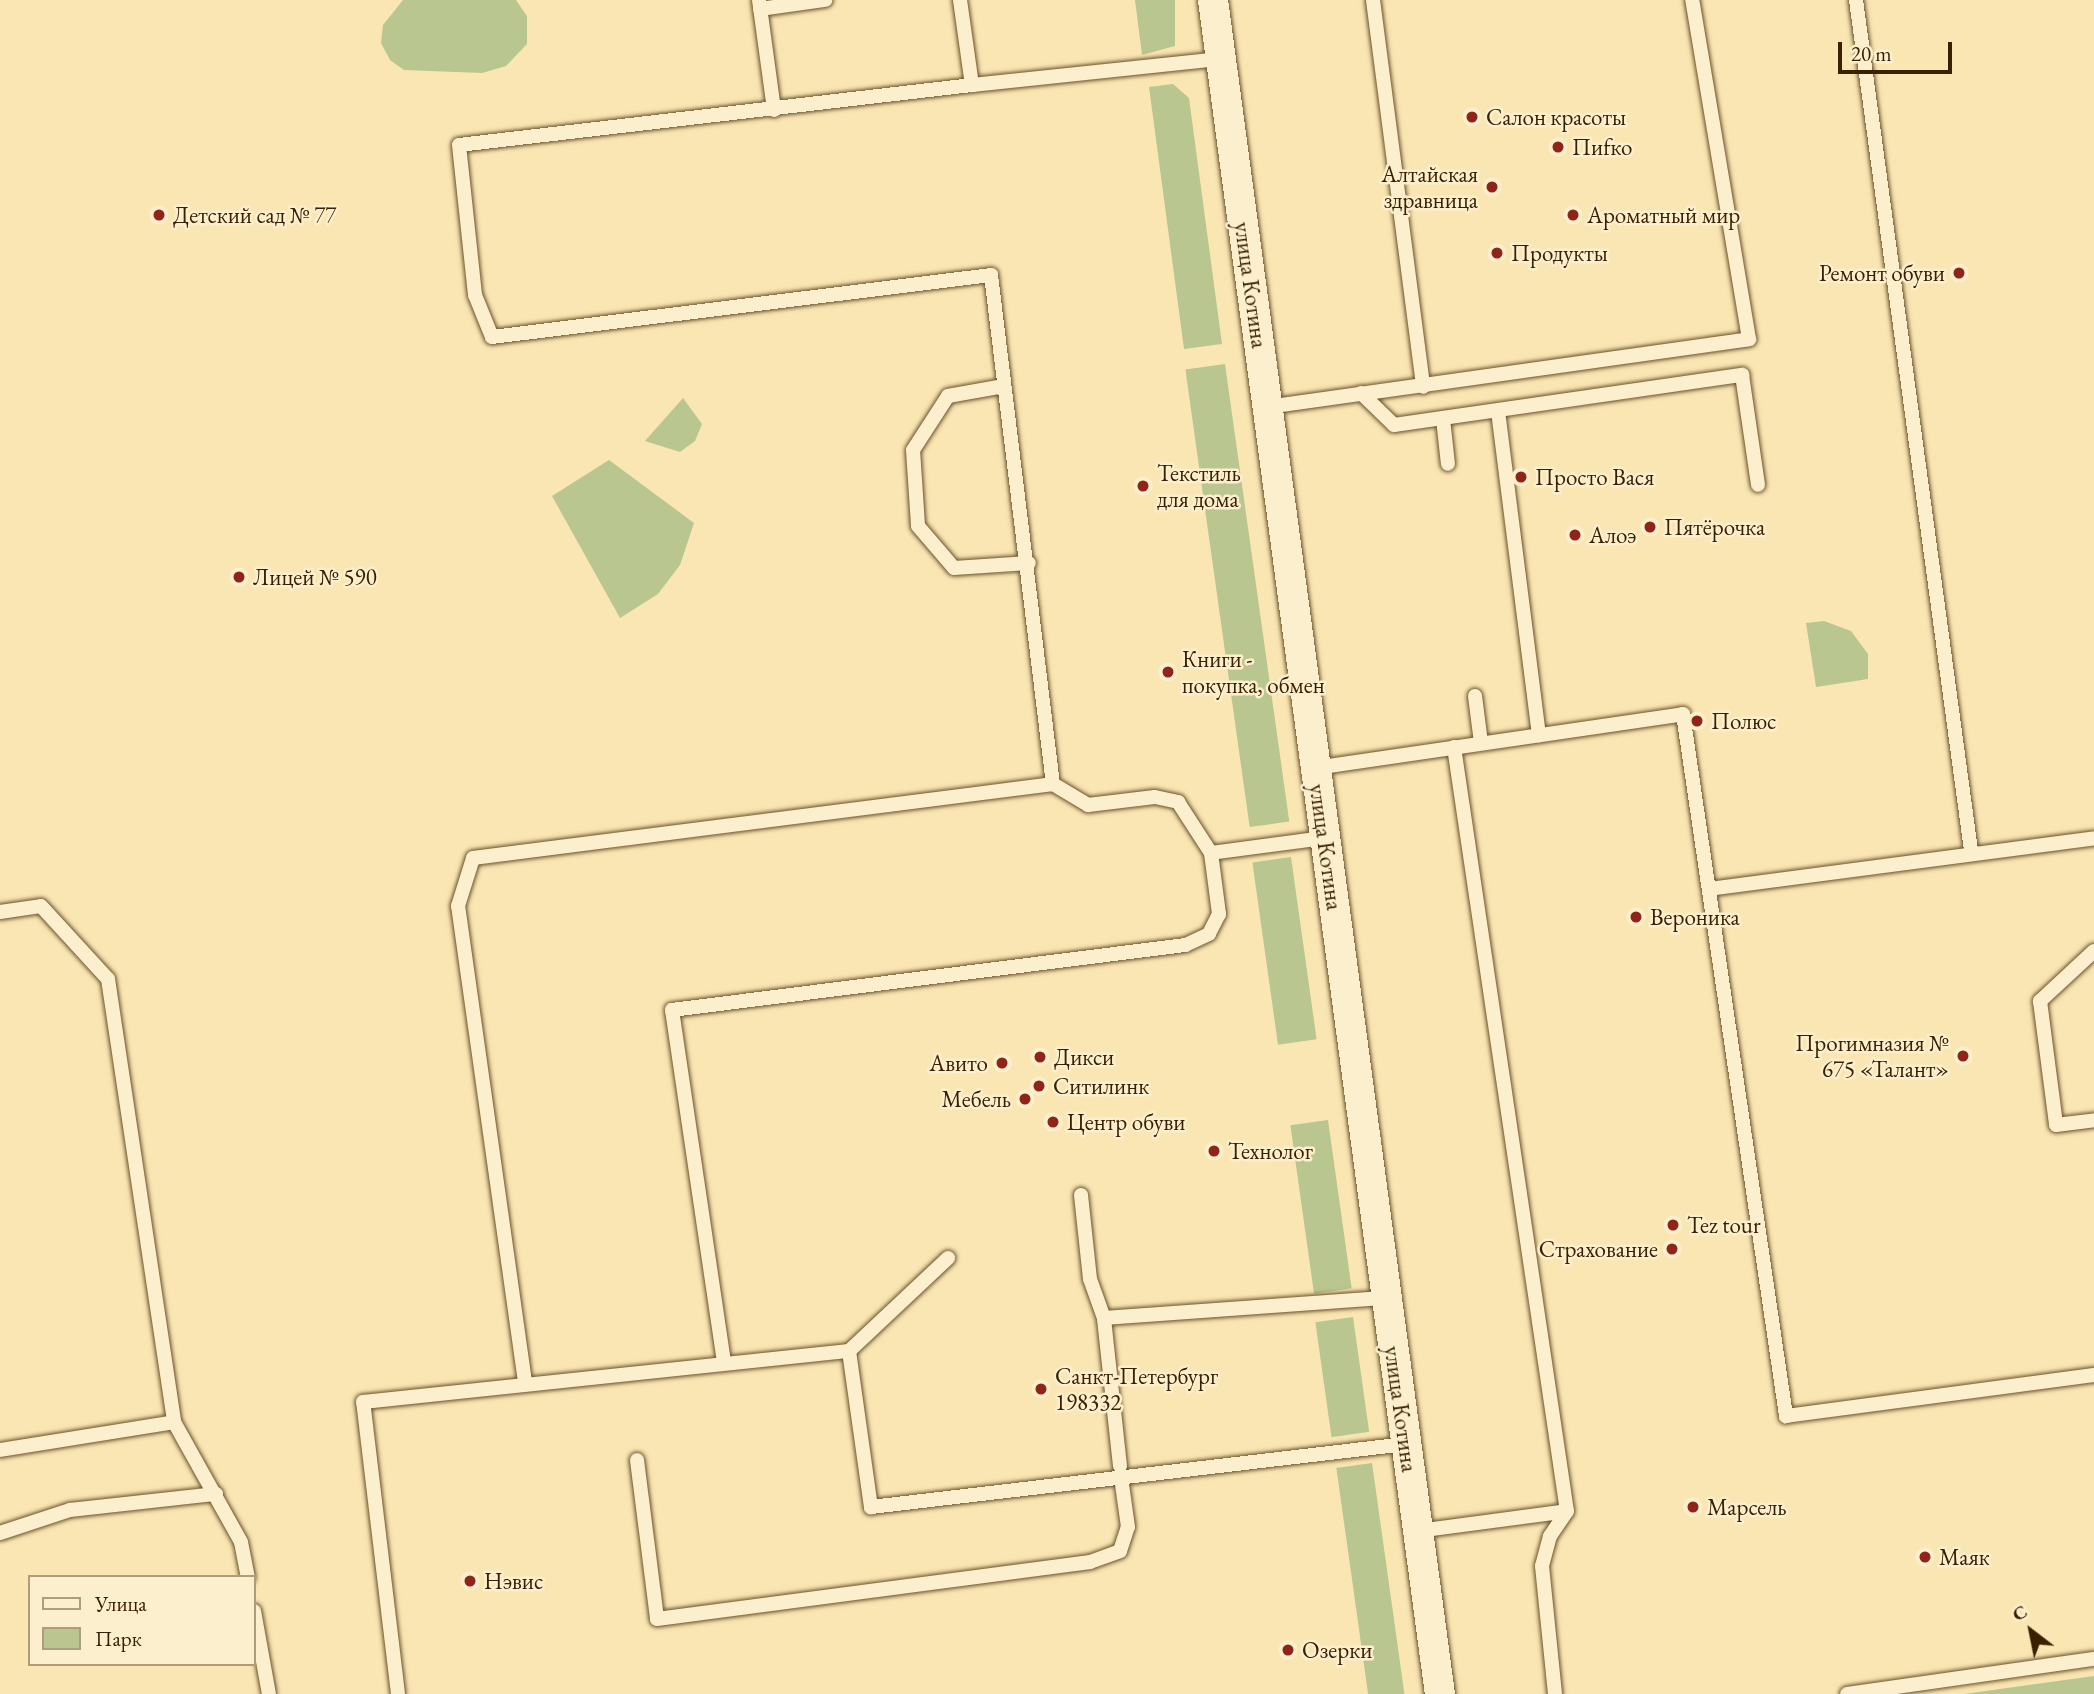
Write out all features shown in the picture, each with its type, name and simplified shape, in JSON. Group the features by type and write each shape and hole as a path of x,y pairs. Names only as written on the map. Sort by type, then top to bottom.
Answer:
{"street":[{"name":"улица Котина","path":"1213,0 1440,1694"}],"lane":[{"path":"774,110 759,4 825,0"},
{"path":"960,0 972,85"},
{"path":"1373,0 1423,387"},
{"path":"1267,407 1749,339 1692,0"},
{"path":"1856,0 1971,851"},
{"path":"1053,784 1029,563 991,275 492,337 475,295 459,145 1221,59"},
{"path":"1361,393 1394,425 1742,375 1758,485"},
{"path":"1004,386 948,397 913,450 918,526 954,568 1029,563"},
{"path":"1497,411 1539,735"},
{"path":"1443,419 1448,464"},
{"path":"1475,696 1480,743"},
{"path":"1315,768 1683,714 1786,1416 2094,1375"},
{"path":"1454,747 1567,1511 1550,1536 1542,1566 1555,1694"},
{"path":"525,1382 458,906 473,858 1053,784 1088,805 1155,797 1178,802 1212,853 1219,914 1209,934 1185,945 671,1010 724,1361"},
{"path":"1212,853 1324,838"},
{"path":"1709,889 1971,851 2094,838"},
{"path":"0,912 41,906 108,979 174,1422 242,1542 248,1575"},
{"path":"2094,951 2040,1002 2056,1125 2094,1120"},
{"path":"637,1460 657,1619 1090,1562 1119,1551 1124,1539 1121,1472 1104,1318 1090,1279 1081,1195"},
{"path":"398,1694 363,1402 724,1361 849,1351 948,1258"},
{"path":"1104,1318 1386,1298"},
{"path":"849,1351 871,1507 1121,1472 1406,1444"},
{"path":"0,1450 174,1422"},
{"path":"0,1533 70,1510 216,1494"},
{"path":"1418,1531 1567,1511"},
{"path":"256,1622 269,1694"},
{"path":"1847,1694 2094,1659"}],"green space":[{"path":"403,0 516,0 527,16 527,44 506,66 482,73 404,70 390,60 381,43 383,25"},
{"path":"1135,0 1175,0 1175,46 1142,55"},
{"path":"1173,84 1189,98 1222,344 1184,349 1149,87"},
{"path":"1225,364 1289,822 1250,827 1185,370"},
{"path":"683,398 702,424 695,441 680,452 645,441"},
{"path":"609,460 694,523 680,565 658,594 620,618 552,496"},
{"path":"1824,621 1851,631 1868,654 1868,679 1816,687 1806,623"},
{"path":"1291,857 1317,1039 1278,1045 1252,862"},
{"path":"1328,1120 1352,1288 1314,1294 1290,1125"},
{"path":"1353,1317 1369,1432 1332,1437 1315,1322"},
{"path":"1372,1463 1404,1694 1368,1694 1336,1468"},
{"path":"2094,1676 2094,1694 1964,1694"}],"place":[{"name":"Салон красоты","path":"1472,117"},
{"name":"Пиfко","path":"1558,147"},
{"name":"Алтайская здравница","path":"1492,187"},
{"name":"Детский сад № 77","path":"159,215"},
{"name":"Ароматный мир","path":"1573,215"},
{"name":"Продукты","path":"1497,253"},
{"name":"Ремонт обуви","path":"1959,273"},
{"name":"Просто Вася","path":"1521,477"},
{"name":"Текстиль для дома","path":"1143,486"},
{"name":"Пятёрочка","path":"1650,527"},
{"name":"Алоэ","path":"1575,535"},
{"name":"Лицей № 590","path":"239,577"},
{"name":"Книги - покупка, обмен","path":"1168,672"},
{"name":"Полюс","path":"1697,721"},
{"name":"Вероника","path":"1636,917"},
{"name":"Прогимназия № 675 «Талант»","path":"1963,1056"},
{"name":"Дикси","path":"1040,1057"},
{"name":"Авито","path":"1002,1063"},
{"name":"Ситилинк","path":"1039,1086"},
{"name":"Мебель","path":"1025,1099"},
{"name":"Центр обуви","path":"1053,1122"},
{"name":"Технолог","path":"1214,1151"},
{"name":"Tez tour","path":"1673,1225"},
{"name":"Страхование","path":"1672,1249"},
{"name":"Санкт-Петербург 198332","path":"1041,1389"},
{"name":"Марсель","path":"1693,1507"},
{"name":"Маяк","path":"1925,1557"},
{"name":"Нэвис","path":"470,1581"},
{"name":"Озерки","path":"1288,1650"}]}
